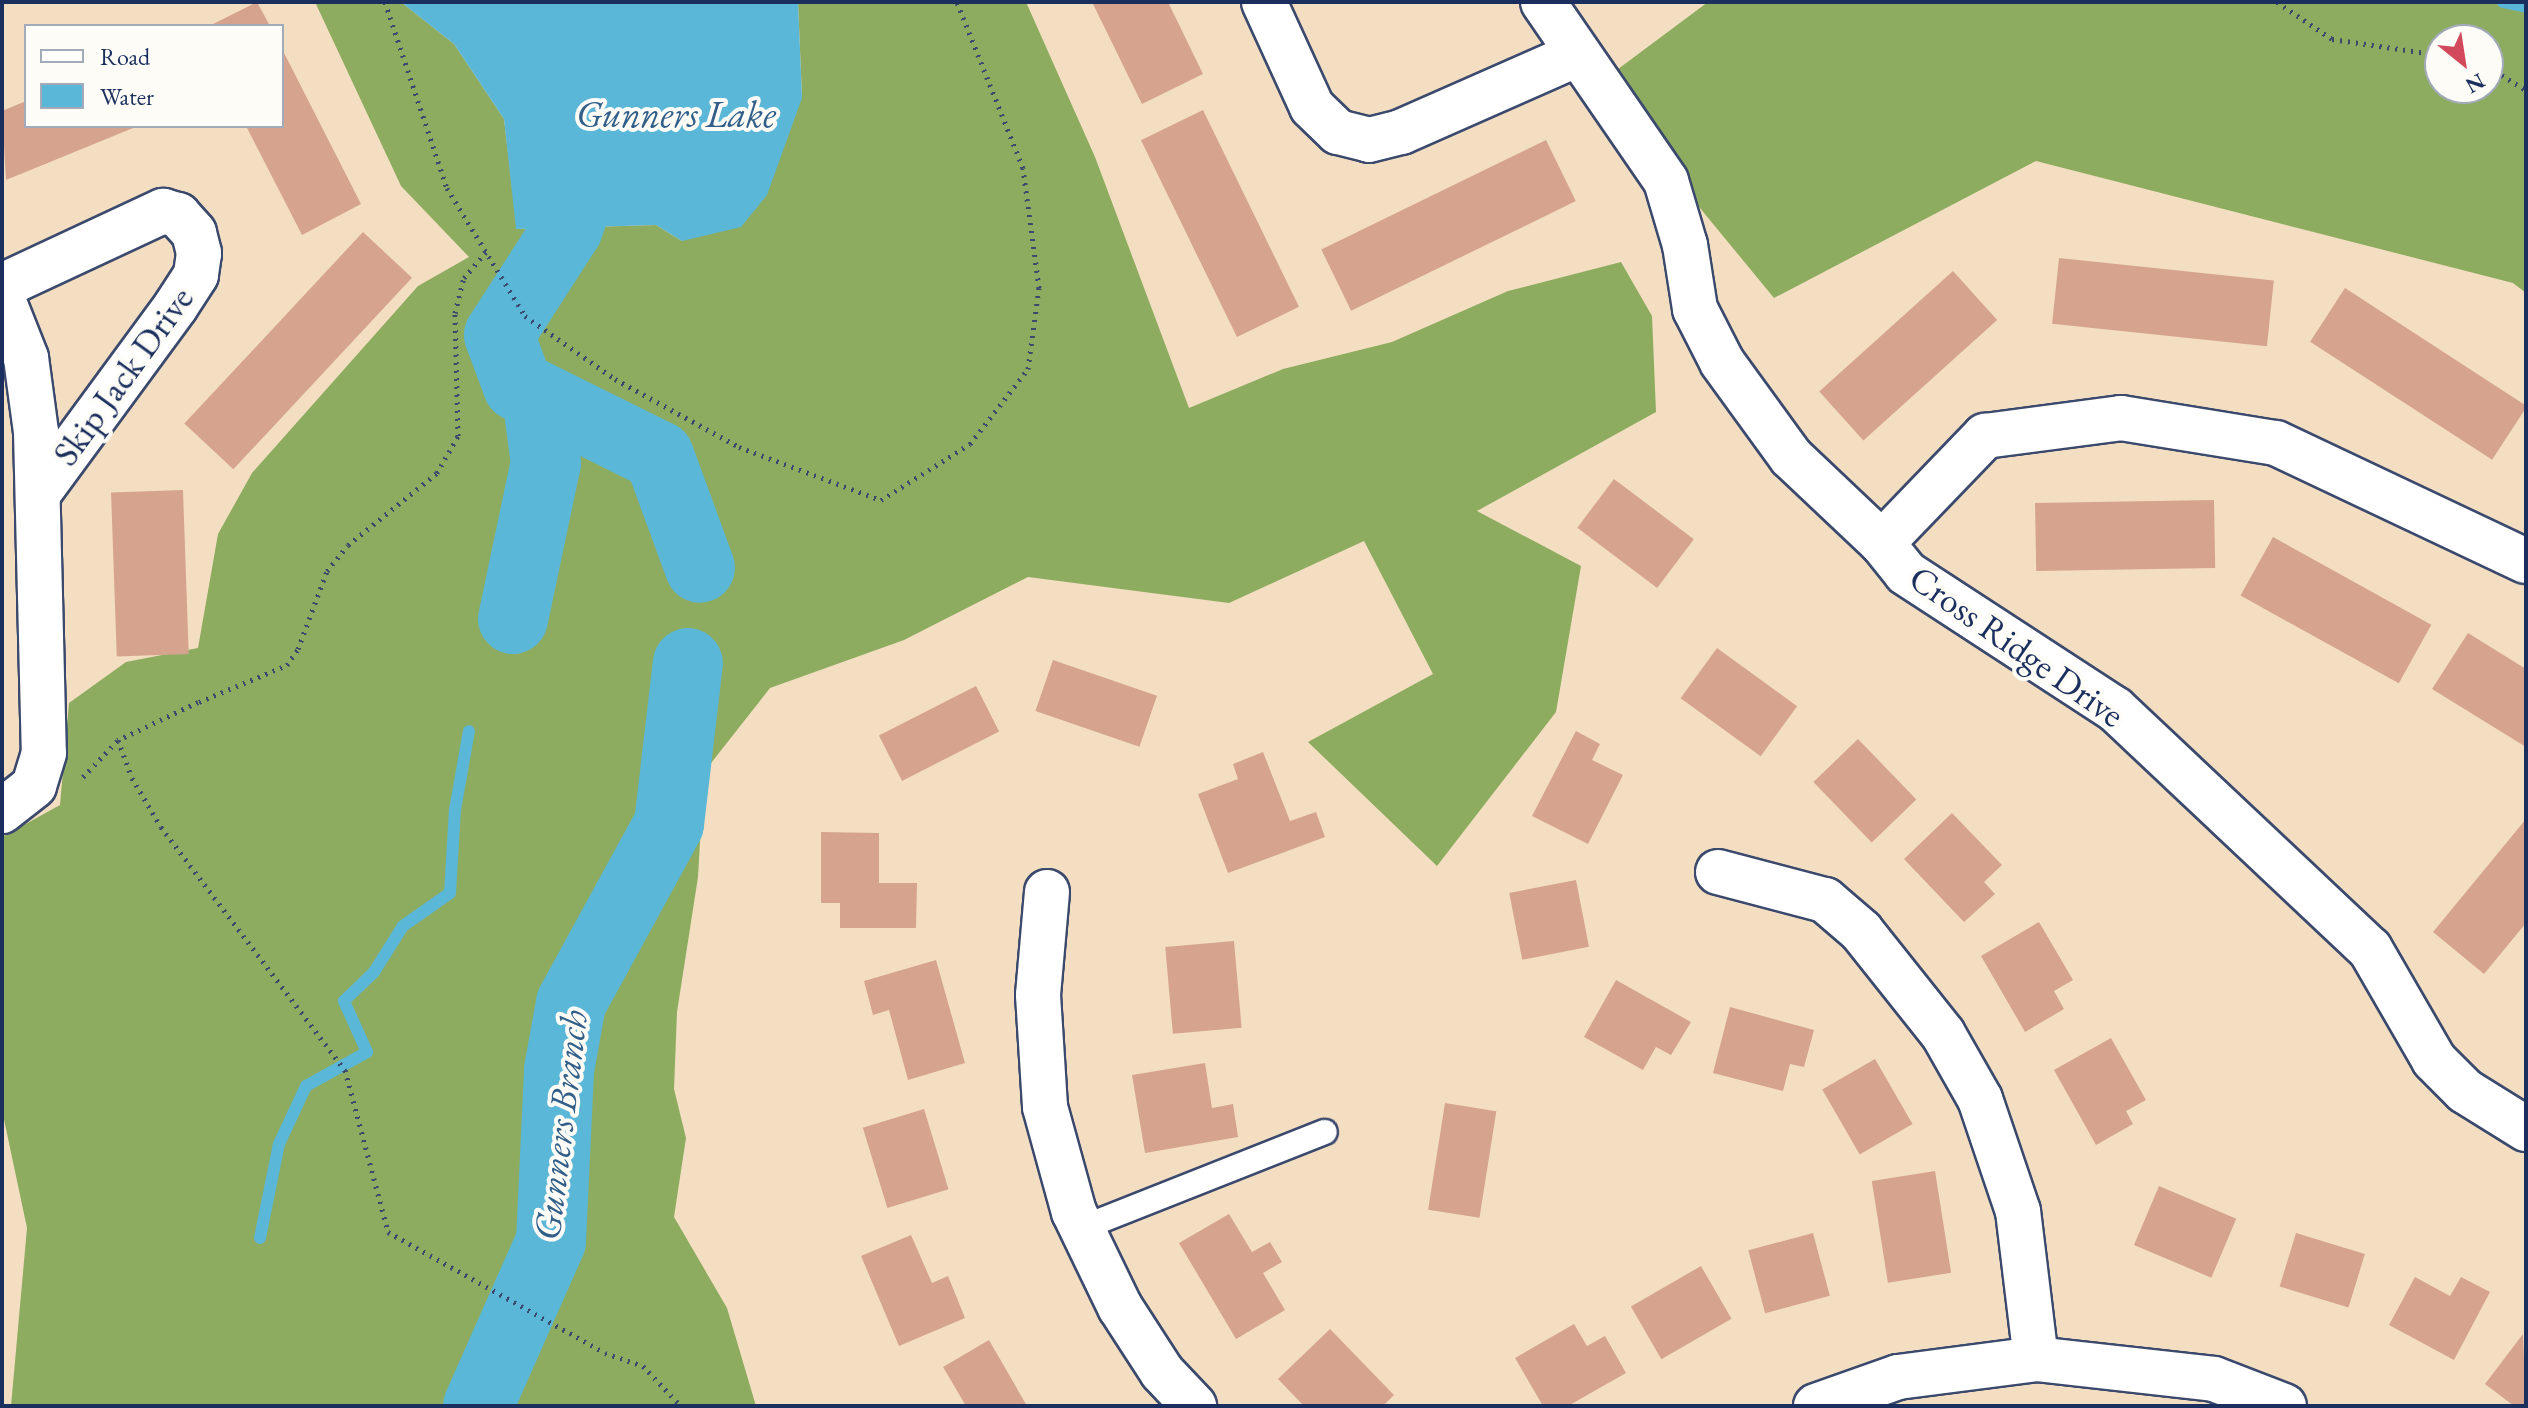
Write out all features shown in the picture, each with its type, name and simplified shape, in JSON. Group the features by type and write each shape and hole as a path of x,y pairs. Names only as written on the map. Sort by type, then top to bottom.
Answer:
{"street":[{"path":"1264,2 1312,107 1338,132 1369,140 1401,132 1578,54"},
{"name":"Cross Ridge Drive","path":"1543,2 1666,181 1685,245 1695,309 1722,362 1791,457 1882,543 1906,573 2115,709 2370,949 2434,1060 2465,1091 2521,1113"},
{"name":"Skip Jack Drive","path":"2,286 163,211 178,215 194,233 199,253 196,275 176,306 38,494"},
{"name":"Skip Jack Drive","path":"2,297 26,358 38,494 44,753 34,786 2,811"},
{"path":"1882,543 1985,436 2121,418 2276,443 2526,561"},
{"path":"1718,872 1825,900 1861,931 1943,1034 1980,1099 2018,1211 2036,1359"},
{"path":"1047,892 1038,995 1045,1107 1082,1228 1120,1307 1162,1372 1194,1406"},
{"path":"1816,1406 1898,1377 2036,1359 2214,1379 2284,1406"}],"lane":[{"path":"1082,1228 1325,1132"}],"path":[{"path":"385,2 447,188 525,316 615,379 739,447 881,500 970,444 1028,369 1039,288 1023,168 957,2"},
{"path":"2277,2 2332,39 2424,53"},
{"path":"2504,77 2526,90"},
{"path":"79,782 118,740 287,665 298,649 327,571 348,545 437,473 458,436 453,362 455,313 464,278 486,252"},
{"path":"118,740 138,791 191,870 345,1070 388,1232 605,1353 643,1366 681,1406"}],"green space":[{"path":"315,2 401,2 454,44 504,119 517,229 656,225 682,241 802,98 798,2 1026,2 1095,157 1189,408 1283,369 1392,342 1508,291 1621,262 1652,316 1656,412 1477,511 1581,566 1556,712 1437,866 1308,742 1433,674 1364,541 1229,603 1028,577 904,640 770,688 704,772 698,877 677,1012 674,1089 686,1138 674,1217 727,1308 756,1406 11,1406 27,1228 2,1110 2,837 60,805 69,703 126,662 198,648 218,534 252,473 418,286 469,257 401,186"},
{"path":"1708,2 2526,2 2526,293 2513,283 2036,161 1774,298 1598,84"}],"water":[{"name":"Gunners Lake","path":"401,2 798,2 802,98 767,195 741,227 682,241 656,225 516,229 504,119 454,44"}],"building":[{"path":"257,2 269,24 213,24"},
{"path":"1092,2 1168,2 1203,74 1142,104"},
{"path":"284,53 361,204 302,235 247,128 284,128"},
{"path":"24,102 24,128 133,128 6,180 2,111"},
{"path":"1203,110 1299,307 1237,337 1141,140"},
{"path":"1546,140 1576,201 1351,311 1321,250"},
{"path":"363,232 412,278 233,469 184,424"},
{"path":"2059,258 2274,281 2267,346 2052,324"},
{"path":"1953,271 1997,320 1863,440 1819,391"},
{"path":"2345,288 2526,406 2492,460 2310,342"},
{"path":"1614,479 1694,539 1657,588 1577,528"},
{"path":"183,490 189,654 117,656 111,493"},
{"path":"2214,500 2215,568 2036,571 2035,503"},
{"path":"2273,537 2431,625 2399,683 2241,596"},
{"path":"2468,633 2526,669 2526,747 2432,689"},
{"path":"1717,648 1797,706 1761,756 1681,698"},
{"path":"1053,660 1157,696 1139,747 1035,711"},
{"path":"976,686 999,731 902,781 879,735"},
{"path":"1576,731 1600,744 1592,760 1623,775 1588,844 1532,816"},
{"path":"1858,739 1916,799 1872,842 1813,782"},
{"path":"1263,752 1290,821 1316,812 1325,837 1228,873 1198,794 1238,779 1233,764"},
{"path":"1952,813 2002,865 1984,882 1995,894 1964,922 1904,859"},
{"path":"2526,819 2526,923 2484,974 2433,932"},
{"path":"821,832 879,833 879,883 917,883 916,928 840,928 840,903 821,903"},
{"path":"1576,880 1589,947 1522,960 1509,893"},
{"path":"2039,922 2073,980 2054,991 2064,1009 2025,1032 1981,956"},
{"path":"1234,941 1242,1028 1173,1034 1165,947"},
{"path":"936,960 965,1063 908,1080 889,1010 873,1015 864,981"},
{"path":"1616,980 1691,1022 1671,1055 1656,1047 1643,1070 1584,1037"},
{"path":"1730,1007 1814,1030 1804,1067 1790,1064 1783,1091 1713,1073"},
{"path":"2111,1038 2146,1100 2126,1111 2133,1124 2096,1145 2054,1070"},
{"path":"1875,1059 1912,1124 1860,1154 1822,1090"},
{"path":"1205,1063 1212,1108 1233,1104 1238,1137 1145,1153 1132,1075"},
{"path":"1445,1103 1496,1111 1479,1218 1428,1210"},
{"path":"924,1109 949,1189 887,1208 863,1128"},
{"path":"1935,1171 1951,1273 1888,1283 1872,1181"},
{"path":"2159,1186 2236,1219 2211,1278 2134,1245"},
{"path":"1229,1214 1252,1252 1270,1242 1282,1262 1263,1273 1285,1310 1236,1339 1179,1243"},
{"path":"1813,1233 1830,1296 1765,1313 1748,1250"},
{"path":"2296,1233 2365,1254 2348,1308 2280,1287"},
{"path":"911,1235 932,1283 948,1276 965,1318 899,1346 861,1256"},
{"path":"1701,1266 1732,1319 1661,1359 1631,1306"},
{"path":"2415,1277 2450,1296 2461,1277 2490,1292 2454,1360 2389,1325"},
{"path":"1574,1324 1587,1346 1605,1336 1626,1373 1568,1406 1543,1406 1515,1358"},
{"path":"1330,1329 1394,1395 1383,1406 1304,1406 1278,1379"},
{"path":"2523,1334 2526,1406 2514,1406 2485,1384"},
{"path":"989,1340 1027,1406 966,1406 943,1367"}],"waterway":[{"name":"Gunners Branch","path":"582,2 597,22 597,117 591,161 568,228 499,335 518,386 659,456 700,568"},
{"path":"2503,2 2526,7"},
{"path":"513,619 546,463 537,396"},
{"name":"Gunners Branch","path":"478,1406 551,1241 559,1070 571,1003 669,824 688,663"},
{"path":"260,1238 279,1144 306,1086 367,1052 344,1001 374,972 403,926 450,893 455,810 469,731"}]}
